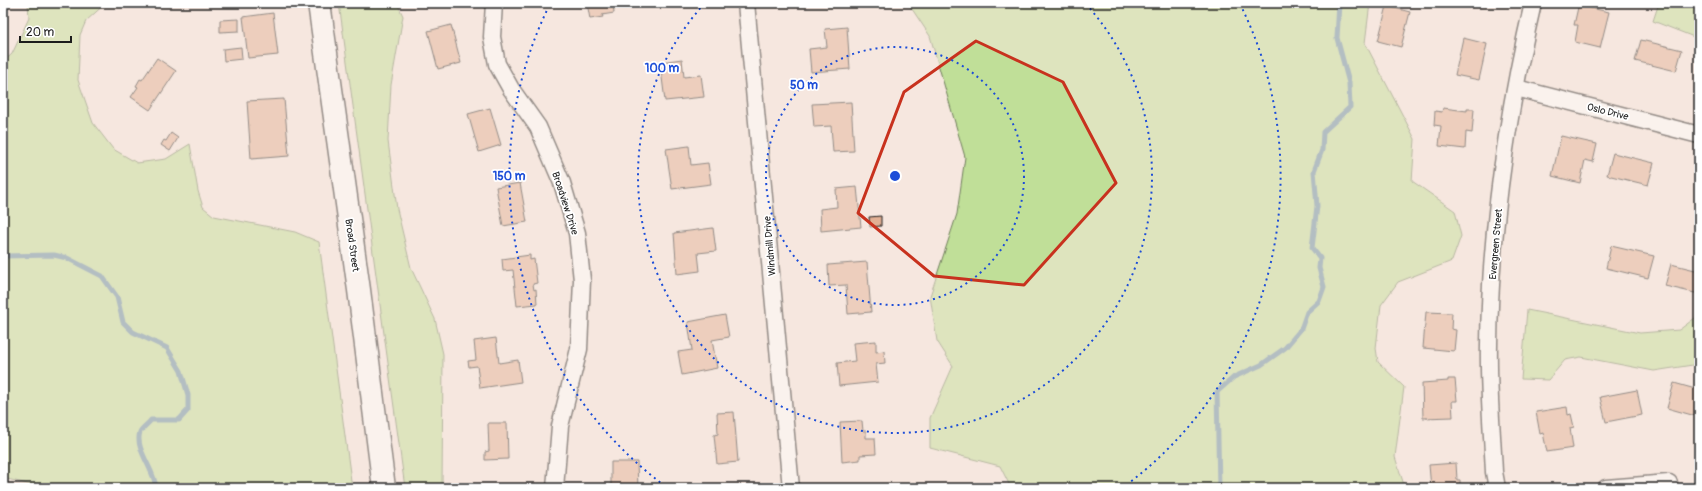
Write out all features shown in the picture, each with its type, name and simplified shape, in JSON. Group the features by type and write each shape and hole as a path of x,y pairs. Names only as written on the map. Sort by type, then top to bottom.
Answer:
{"street":[{"name":"Broad Street","path":"320,3 384,488"},
{"name":"Broadview Drive","path":"494,3 492,38 497,64 511,89 538,127 562,183 577,232 582,280 579,349 560,426 555,488"},
{"name":"Windmill Drive","path":"746,3 791,488"},
{"name":"Evergreen Street","path":"1497,488 1494,472 1489,345 1492,271 1505,143 1533,3"},
{"name":"Oslo Drive","path":"1516,88 1699,135"},
{"path":"1606,488 1668,483"}],"highlighted area":[{"path":"976,41 1063,82 1116,183 1024,285 934,276 858,213 904,92"}],"green space":[{"path":"28,3 106,3 86,21 80,35 78,80 93,123 113,149 137,163 166,159 190,144 198,191 203,207 214,216 295,232 319,242 352,488 39,488 3,478 3,62 12,54 29,18"},
{"path":"339,3 397,3 403,16 391,85 388,141 397,209 411,268 435,319 443,354 442,488 405,488"},
{"path":"908,3 1370,3 1365,43 1415,139 1412,181 1455,211 1461,236 1452,261 1398,282 1381,305 1376,348 1378,362 1404,387 1395,457 1405,488 1011,488 1000,466 930,448 930,418 953,366 937,341 930,296 957,214 965,157 930,36"},
{"path":"1659,3 1699,3 1699,39 1653,21"},
{"path":"1527,310 1640,333 1679,330 1699,315 1699,364 1654,371 1581,357 1565,360 1548,380 1521,379"}],"building":[{"path":"587,3 613,3 614,13 602,15 603,17 590,19"},
{"path":"1579,3 1586,5 1586,7 1609,12 1600,48 1575,42 1578,25 1574,25"},
{"path":"1387,6 1410,12 1401,47 1378,41"},
{"path":"273,13 278,55 248,58 243,17"},
{"path":"239,19 239,31 220,32 220,20"},
{"path":"451,25 461,63 438,69 428,31"},
{"path":"847,27 850,69 811,72 809,49 827,47 825,29"},
{"path":"1463,38 1487,44 1479,80 1455,75"},
{"path":"1641,40 1682,50 1676,71 1635,61"},
{"path":"241,47 242,59 224,61 223,49"},
{"path":"157,58 176,71 150,110 131,97 138,87 136,86 140,79 142,80"},
{"path":"682,59 684,77 701,75 704,97 665,101 660,62"},
{"path":"284,99 289,156 251,159 247,101"},
{"path":"851,102 854,151 833,152 831,126 814,127 812,104"},
{"path":"490,108 501,145 479,152 468,114"},
{"path":"1443,108 1467,111 1467,109 1474,109 1472,133 1466,132 1465,149 1439,146 1441,126 1434,125 1435,111 1442,112"},
{"path":"171,133 178,138 170,151 161,145 164,140 166,141"},
{"path":"1561,136 1597,144 1593,162 1585,160 1580,183 1552,176"},
{"path":"689,146 691,165 708,163 711,184 672,189 666,149"},
{"path":"1613,153 1654,163 1648,185 1607,175"},
{"path":"520,183 527,222 503,226 496,187"},
{"path":"857,187 861,227 821,231 820,209 837,207 836,189"},
{"path":"881,216 881,226 870,227 869,217"},
{"path":"713,228 716,251 698,253 700,271 677,274 674,233"},
{"path":"1611,246 1654,256 1648,278 1606,268"},
{"path":"530,255 530,260 534,259 537,283 533,284 534,290 536,289 537,304 517,306 513,270 503,271 502,259"},
{"path":"867,262 871,312 848,314 846,285 829,286 828,265"},
{"path":"1671,264 1699,271 1699,294 1665,286"},
{"path":"1426,312 1452,313 1451,329 1456,330 1454,351 1423,348"},
{"path":"725,315 729,337 712,340 717,368 682,375 678,352 692,350 688,322"},
{"path":"496,338 499,363 518,360 521,382 480,388 477,366 469,367 468,361 476,360 474,341"},
{"path":"876,341 876,352 884,351 885,363 876,364 878,382 839,386 837,363 855,361 853,343"},
{"path":"1448,379 1455,379 1457,401 1452,401 1453,417 1423,418 1422,383 1448,381"},
{"path":"1674,383 1699,390 1699,417 1667,408"},
{"path":"1637,390 1642,415 1606,422 1600,397"},
{"path":"1567,407 1568,415 1571,414 1574,427 1570,428 1573,448 1547,452 1543,433 1540,434 1536,412"},
{"path":"734,412 738,462 717,464 714,435 718,434 717,413"},
{"path":"862,421 863,431 866,431 866,438 875,438 876,454 860,455 860,460 842,462 840,422"},
{"path":"488,423 507,423 508,459 485,460 485,452 489,451"},
{"path":"611,462 637,462 638,488 611,488"},
{"path":"1456,463 1457,480 1460,480 1460,488 1431,488 1429,465"}],"waterway":[{"path":"1219,488 1217,392 1234,377 1261,365 1285,348 1301,329 1307,312 1319,301 1324,287 1319,268 1320,258 1312,248 1317,206 1314,171 1322,150 1323,132 1350,107 1349,83 1337,38 1339,3"},
{"path":"3,256 54,255 67,258 102,276 117,297 123,322 133,332 167,348 181,371 188,395 188,410 179,420 151,420 140,432 140,445 155,481 156,488"}]}
